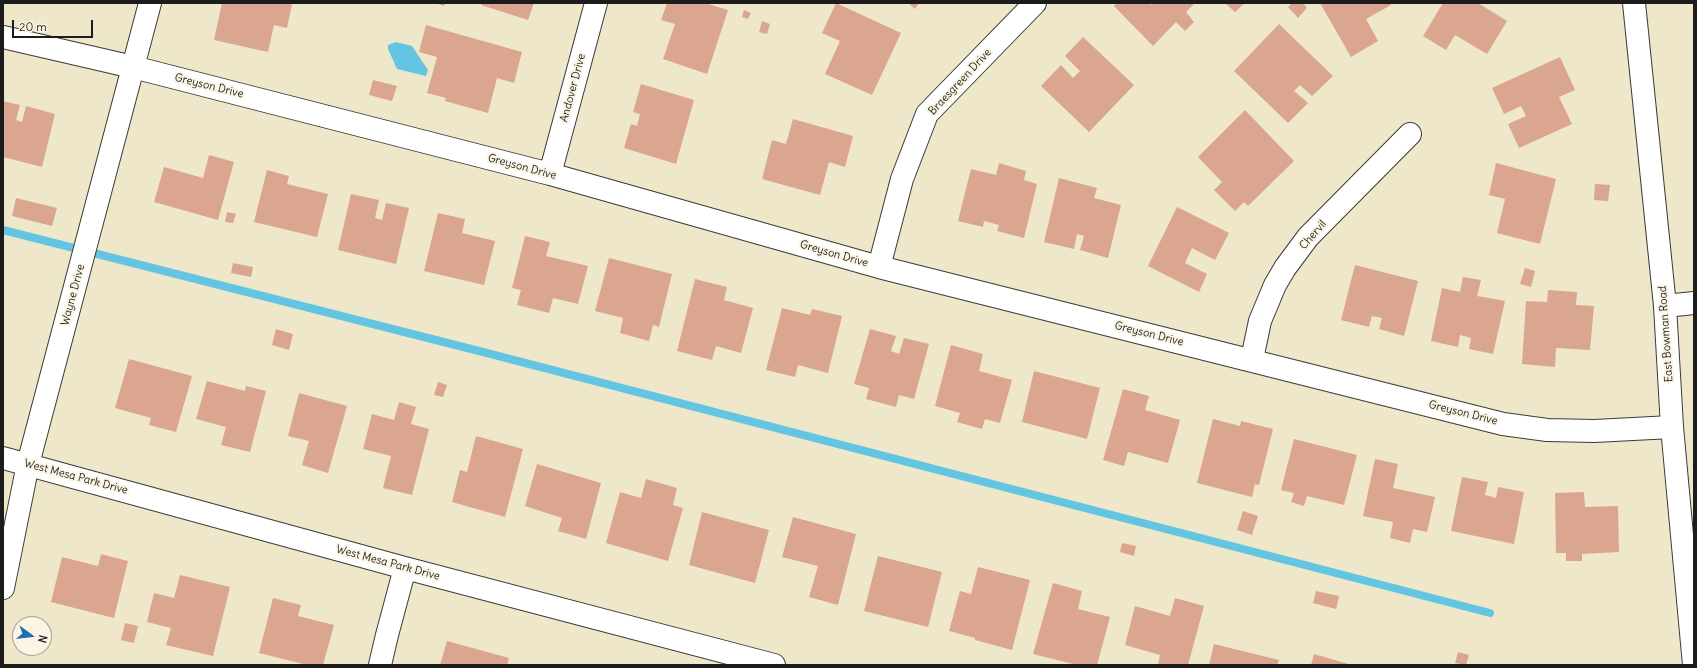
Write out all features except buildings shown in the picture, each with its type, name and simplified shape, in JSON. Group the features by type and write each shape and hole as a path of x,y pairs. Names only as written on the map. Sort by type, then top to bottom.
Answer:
{"street":[{"name":"Wayne Drive","path":"3,588 28,464 150,3"},
{"name":"Andover Drive","path":"550,174 596,3"},
{"name":"Braesgreen Drive","path":"879,267 902,179 928,114 1036,3"},
{"name":"East Bowman Road","path":"1634,3 1665,306 1672,427 1694,665"},
{"name":"Greyson Drive","path":"3,38 133,67 550,174 879,267 1252,359 1503,424 1547,430 1586,431 1672,427"},
{"name":"Chervil","path":"1252,359 1260,321 1275,285 1285,268 1308,238 1410,134"},
{"path":"1665,306 1694,304"},
{"name":"West Mesa Park Drive","path":"3,458 405,568 774,665"},
{"path":"380,665 405,568"}],"water":[{"path":"396,42 412,46 428,70 426,76 397,69 388,49 388,45"}],"waterway":[{"path":"3,230 479,351 1490,613"}]}
